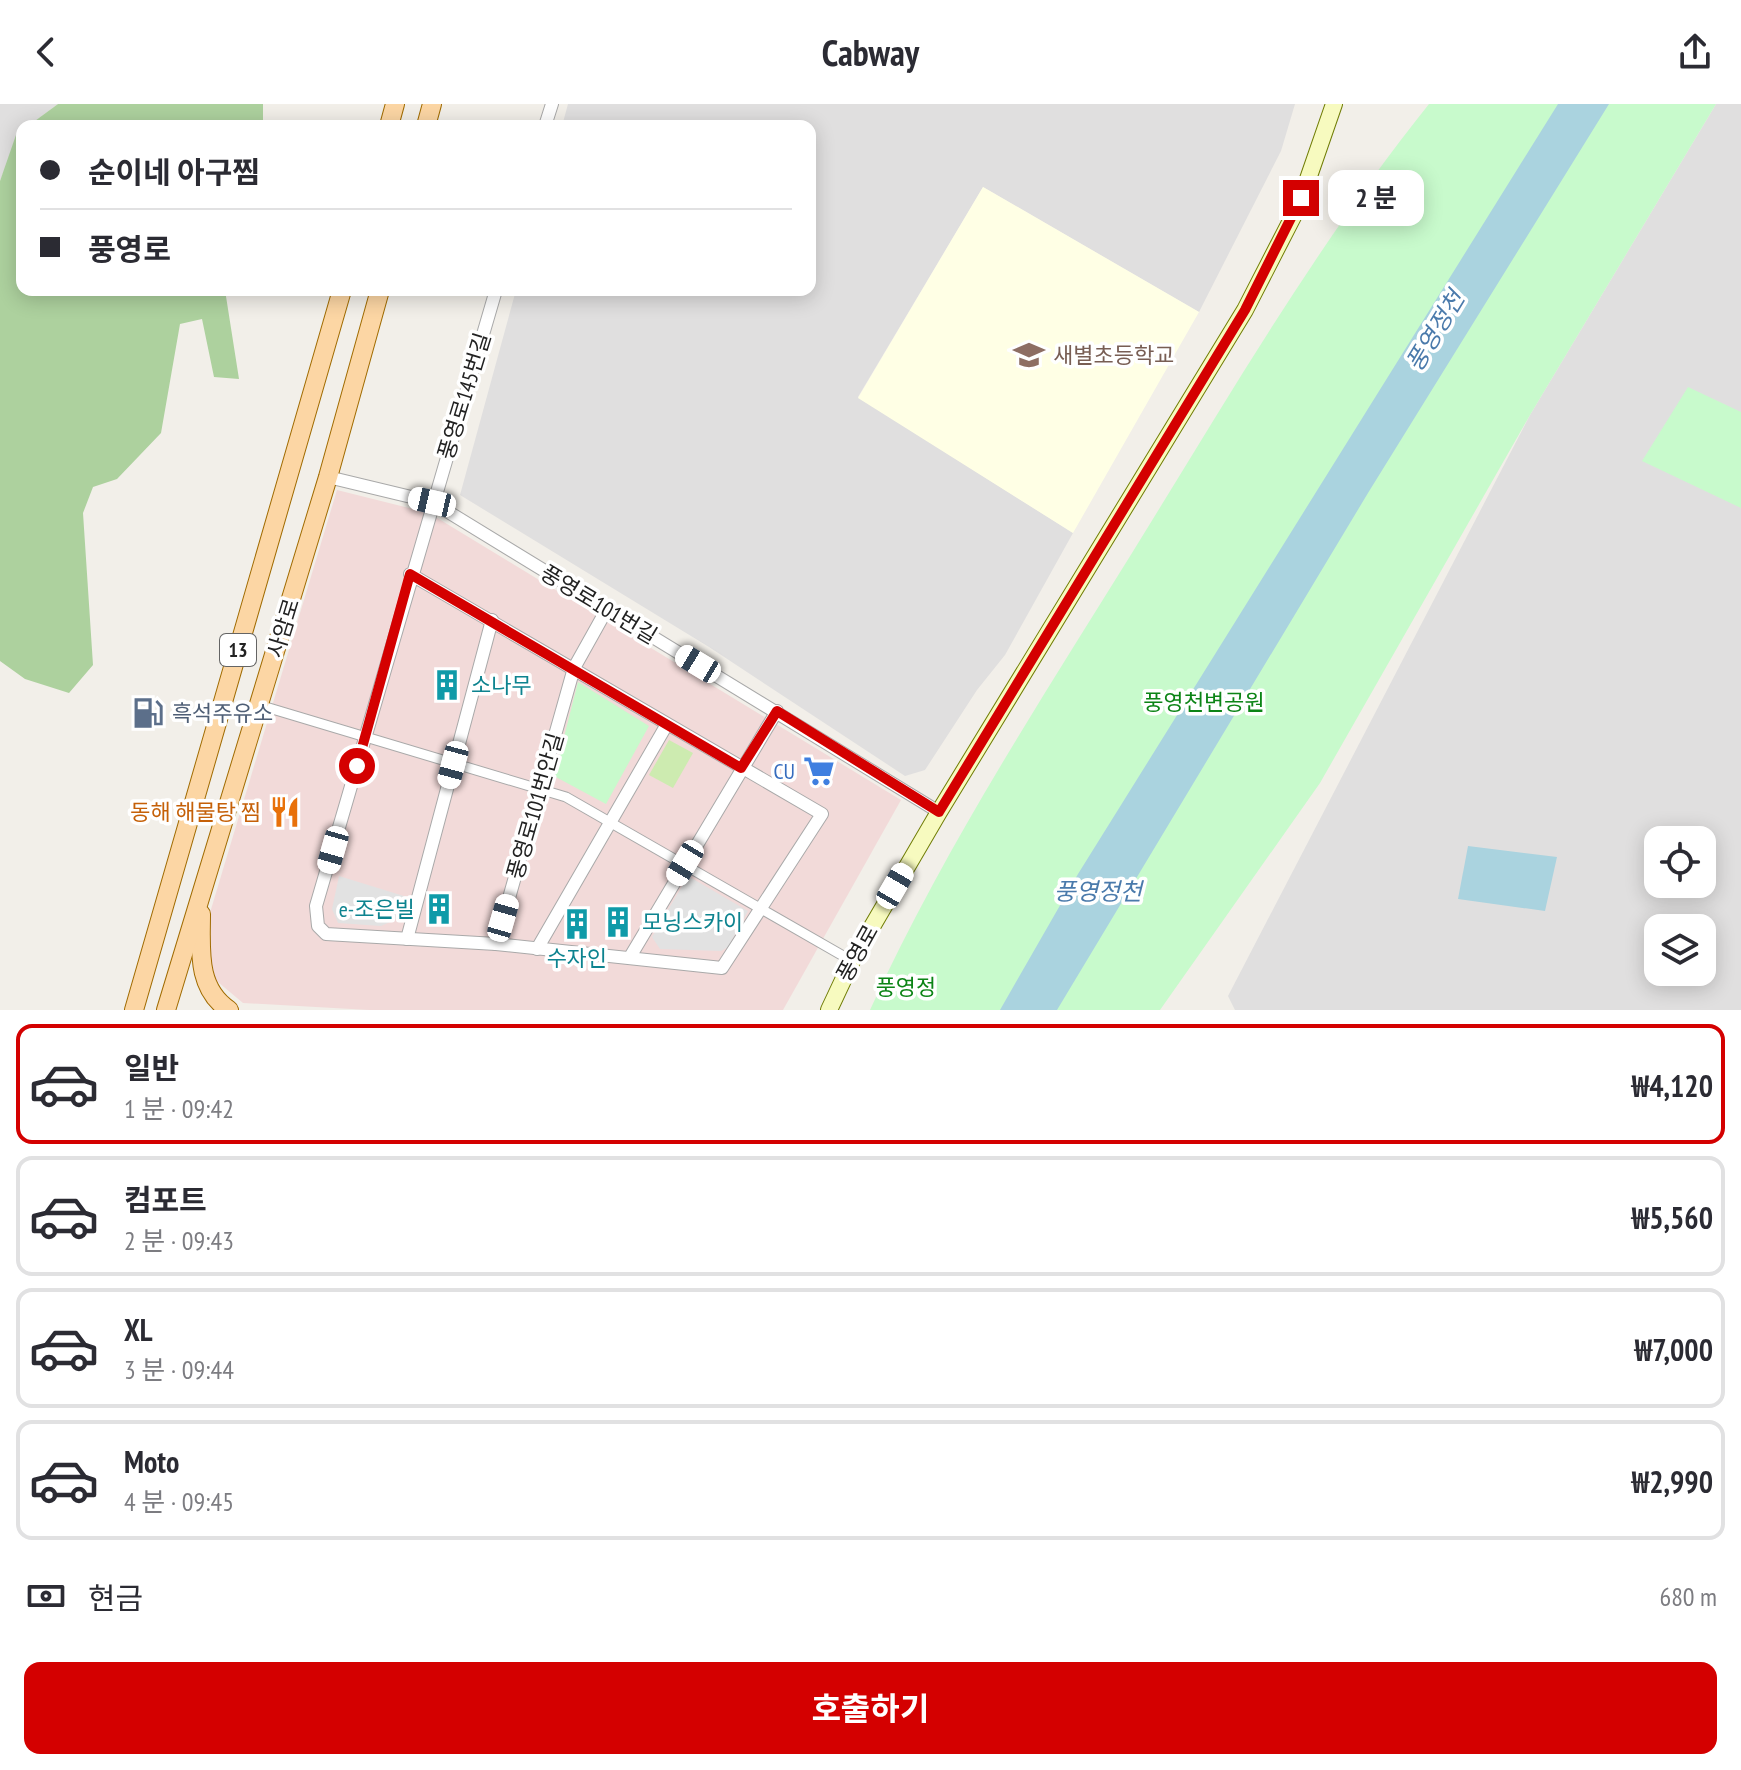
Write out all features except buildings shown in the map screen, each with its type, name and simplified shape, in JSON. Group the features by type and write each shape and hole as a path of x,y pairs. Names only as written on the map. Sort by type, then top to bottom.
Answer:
{"main road":[{"name":"풍영로","path":"829,1010 852,961 939,812 1245,310 1299,205 1334,104"},
{"name":"사암로","path":"134,1010 340,296"},
{"name":"사암로","path":"166,1010 328,477 378,296"},
{"path":"200,895 201,961 205,982 229,1010"}],"street":[{"name":"풍영로145번길","path":"432,502 494,296"},
{"name":"풍영로101번길","path":"328,477 432,502 939,812"},
{"path":"410,574 574,668 666,726 822,814 722,968 496,944 326,934 315,917 410,574 432,502"},
{"name":"풍영로101번안길","path":"496,944 574,668 607,609"},
{"path":"407,939 492,620"},
{"path":"259,705 566,797 852,961"},
{"path":"630,957 777,711"},
{"path":"537,949 666,726"}],"shaded area":[{"path":"0,104 58,104 36,120 16,120 16,141 0,181"},
{"path":"568,104 1295,104 1281,151 1199,312 983,187 858,397 1073,533 1005,655 977,690 925,770 905,776 709,647 460,495 514,296 816,296 816,120 564,120"},
{"path":"1716,104 1741,104 1741,1010 1235,1010 1228,996 1530,415"},
{"name":"새별초등학교","path":"983,187 1199,312 1073,533 858,398"},
{"path":"337,490 429,513 901,800 783,1010 369,1010 243,1003 212,977 203,936"},
{"path":"339,876 407,897 399,918 381,926 338,923 332,909"},
{"path":"688,876 748,911 728,947 721,951 660,949 652,937"}],"green space":[{"path":"58,104 263,104 263,120 36,120"},
{"name":"풍영천변공원","path":"1429,104 1716,104 1530,415 1320,783 1160,1010 870,1010 960,835 1062,665 1311,268"},
{"path":"16,135 16,296 226,296 239,379 214,377 202,319 180,324 161,433 117,479 93,487 83,513 93,665 69,693 25,679 0,661 0,181"},
{"path":"1688,387 1741,412 1741,508 1642,461"},
{"path":"578,682 649,726 606,804 554,776"},
{"path":"669,740 693,753 673,788 649,775"}],"water":[{"name":"풍영정천","path":"1558,104 1609,104 1368,493 1057,1010 1000,1010 1078,874"},
{"path":"1468,846 1557,857 1545,911 1458,899"}],"place":[{"name":"새별초등학교","path":"1029,355"},
{"name":"소나무","path":"447,685"},
{"name":"흑석주유소","path":"148,713"},
{"name":"CU","path":"819,771"},
{"name":"동해 해물탕 찜","path":"285,812"},
{"name":"e-조은빌","path":"439,909"},
{"name":"모닝스카이","path":"618,922"},
{"name":"수자인","path":"577,924"}],"route":[{"path":"357,766 410,574 741,768 777,711 939,812 1245,310 1301,198"}],"park label":[{"name":"풍영정","path":"906,987"}]}
